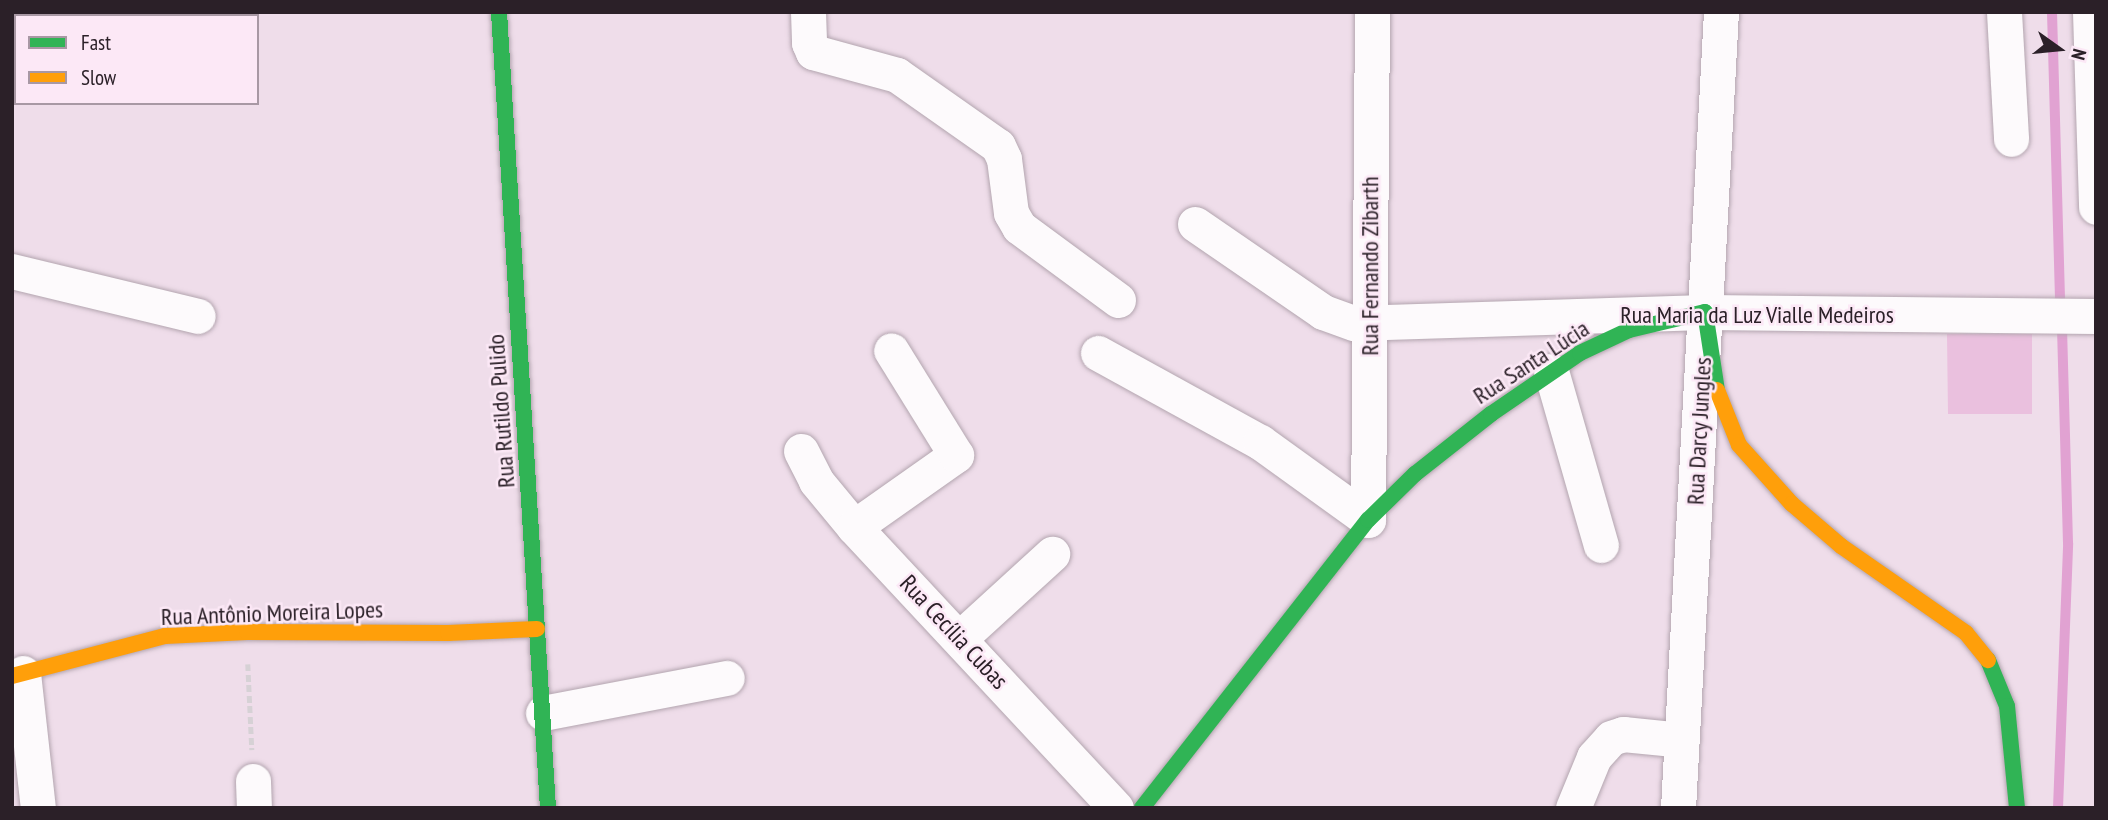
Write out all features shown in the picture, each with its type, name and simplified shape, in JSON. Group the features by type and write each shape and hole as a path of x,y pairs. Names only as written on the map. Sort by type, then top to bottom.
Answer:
{"street":[{"name":"Rua Rutildo Pulido","path":"499,12 548,808"},
{"path":"808,12 809,44 813,52 897,75 998,146 1004,159 1011,213 1019,227 1118,300"},
{"name":"Rua Fernando Zibarth","path":"1368,520 1372,12"},
{"name":"Rua Darcy Jungles","path":"1678,808 1721,12"},
{"path":"2004,12 2011,139"},
{"path":"2090,12 2096,207"},
{"name":"Rua Maria da Luz Vialle Medeiros","path":"1195,224 1323,312 1340,320 1369,323 1705,312 2096,316"},
{"path":"12,271 198,316"},
{"path":"1705,312 1713,377 1723,412 1739,445 1792,504 1841,546 1966,633 1992,664 2007,706 2017,808"},
{"name":"Rua Santa Lúcia","path":"1142,808 1368,520 1441,452 1551,371 1629,330 1705,312"},
{"path":"854,527 956,455 891,350"},
{"path":"1098,352 1260,442 1368,520"},
{"path":"1551,371 1601,545"},
{"name":"Rua Cecília Cubas","path":"801,451 816,481 854,527 1116,808"},
{"path":"960,638 1052,554"},
{"name":"Rua Antônio Moreira Lopes","path":"18,674 165,636 247,632 448,633 537,628"},
{"path":"18,674 38,808"},
{"path":"542,713 727,678"},
{"path":"1573,808 1594,757 1611,738 1623,734 1682,740"}],"path":[{"path":"247,632 254,794"}],"shaded area":[{"path":"1947,334 2032,334 2032,414 1948,414"}],"waterway":[{"path":"2052,12 2060,298"},
{"path":"2058,808 2068,543 2062,332"}],"traffic: fast":[{"path":"499,12 548,808"},
{"path":"1142,808 1368,520 1415,474 1491,414 1580,353 1629,330 1705,312 1717,390"},
{"path":"1988,660 2007,706 2017,808"}],"traffic: slow":[{"path":"1717,390 1739,445 1792,504 1841,546 1966,633 1988,660"},
{"path":"12,676 165,636 247,632 448,633 537,629"}]}
